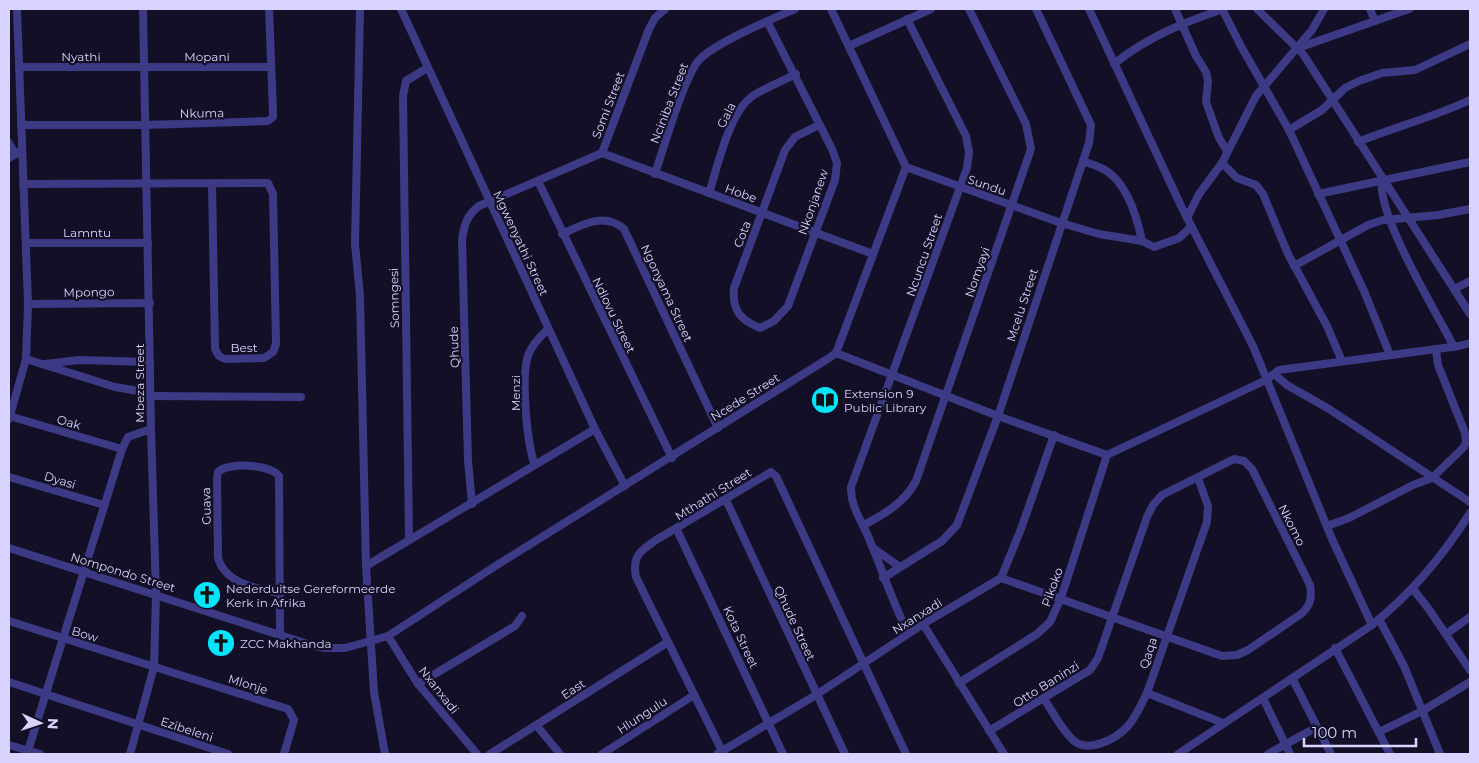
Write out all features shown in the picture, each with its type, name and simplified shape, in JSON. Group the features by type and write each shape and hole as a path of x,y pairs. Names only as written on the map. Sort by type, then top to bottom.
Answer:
{"street":[{"path":"15,154 21,125 17,9"},
{"name":"Mbeza Street","path":"130,754 154,667 156,594 150,395 150,302 143,9"},
{"name":"Nkuma","path":"21,125 145,125 268,121 273,117 269,9"},
{"path":"360,9 355,244 360,296 366,566 370,642 374,692 385,754"},
{"name":"Mgwenyathi Street","path":"401,9 595,429 624,486"},
{"name":"Somi Street","path":"489,202 602,153 649,29 662,9"},
{"name":"Nciniba Street","path":"655,174 696,64 708,53 795,9"},
{"path":"831,9 906,167 836,352 998,416 1107,455 1266,380 1279,370 1454,347 1470,343"},
{"path":"848,46 931,9"},
{"name":"Nomyayi","path":"864,525 888,511 908,496 920,473 1031,149 1029,135 969,9"},
{"name":"Mcelu Street","path":"883,578 942,541 954,530 998,416 1091,134 1091,125 1036,9"},
{"path":"1089,9 1191,227 1253,346 1326,526 1372,625"},
{"path":"1175,9 1206,72 1208,81 1206,102 1219,138 1227,151"},
{"path":"1114,64 1133,49 1181,23 1223,9 1289,130 1364,291 1390,355"},
{"path":"1257,9 1297,48 1333,100 1406,217 1470,314"},
{"path":"1187,218 1199,194 1222,163 1256,96 1297,48 1322,12 1314,9"},
{"path":"1370,9 1375,22"},
{"path":"1297,48 1409,9"},
{"name":"Ncuncu Street","path":"864,525 852,504 854,477 893,375 969,159 966,136 907,19"},
{"name":"Nkonjanew","path":"760,328 774,322 788,306 814,232 835,180 837,163 796,74 767,22"},
{"path":"1289,130 1322,110 1345,88 1359,81 1382,73 1415,70 1470,44"},
{"name":"Nyathi","path":"19,67 143,67"},
{"name":"Mopani","path":"143,67 271,67"},
{"name":"Somngesi","path":"409,539 403,96 406,81 427,68"},
{"name":"Gala","path":"709,193 729,133 737,114 745,103 753,95 796,74"},
{"path":"1358,142 1387,130 1446,111 1470,100"},
{"name":"Cota","path":"760,328 741,317 734,307 733,298 737,279 780,161 789,143 820,124"},
{"path":"9,143 15,154 23,184 28,304 26,359 9,417"},
{"name":"Hobe","path":"602,153 873,254"},
{"path":"1083,161 1105,169 1119,183 1133,211 1142,241"},
{"path":"1318,194 1470,162"},
{"path":"1222,163 1231,174 1256,185 1263,194 1294,266 1327,326 1342,361"},
{"name":"Sundu","path":"906,167 1061,223 1098,234 1142,241 1154,247 1179,238 1191,227"},
{"path":"1382,179 1381,194 1401,246 1454,347"},
{"name":"Best","path":"23,184 147,184 262,181 268,183 272,188 276,344 273,352 264,358 225,359 215,349 212,183"},
{"name":"Ndlovu Street","path":"538,181 672,458"},
{"name":"Qhude","path":"472,504 468,460 462,240 466,219 471,212 489,202"},
{"path":"1294,266 1368,225 1390,219 1438,215 1470,209"},
{"name":"Ngonyama Street","path":"562,234 583,224 599,220 614,222 624,230 718,428"},
{"name":"Lamntu","path":"26,243 148,243"},
{"path":"1454,289 1470,281"},
{"name":"Mpongo","path":"28,304 150,302"},
{"name":"Menzi","path":"534,464 527,433 527,362 532,347 548,328"},
{"path":"1326,526 1349,518 1432,478 1455,458 1466,442 1438,365 1436,349"},
{"name":"Ncede Street","path":"345,648 388,636 624,486 672,458 836,352"},
{"path":"26,359 115,387 150,395 301,397"},
{"path":"44,364 80,360 150,362"},
{"path":"1274,374 1287,385 1329,409 1470,502"},
{"name":"Oak","path":"9,417 122,449"},
{"path":"27,752 122,449 128,437 136,432 151,429"},
{"path":"366,566 595,429"},
{"path":"1001,578 1022,529 1054,435"},
{"name":"Pikoko","path":"959,683 1045,628 1061,598 1107,455"},
{"name":"Nkomo","path":"1001,578 1212,653 1237,656 1301,614 1308,608 1311,600 1310,585 1248,463 1234,460 1168,492 1153,505 1112,617"},
{"name":"Guava","path":"278,593 248,586 224,573 221,568 218,558 217,479 218,472 224,467 267,467 275,470 279,476 278,593 280,635"},
{"name":"Mthathi Street","path":"719,753 694,695 636,577 634,562 639,552 656,540 677,530 770,472 776,476 906,754"},
{"name":"Dyasi","path":"9,477 104,505"},
{"name":"Qaqa","path":"1044,699 1073,740 1089,746 1114,737 1127,727 1147,693 1208,516 1206,498 1198,478"},
{"name":"Qhude Street","path":"726,500 844,754"},
{"path":"1181,753 1223,723 1372,625 1413,589 1455,537 1470,513"},
{"path":"864,525 883,578 908,633"},
{"name":"Kota Street","path":"677,530 783,754"},
{"name":"Nompondo Street","path":"9,548 280,635 325,648 345,648"},
{"path":"873,548 900,566"},
{"name":"Nxanxadi","path":"719,753 816,695 908,633 1001,578"},
{"path":"1413,589 1470,670"},
{"path":"418,684 515,626 522,616"},
{"name":"Otto Baninzi","path":"989,731 1090,670 1098,658 1112,617"},
{"path":"1446,634 1470,617"},
{"path":"1379,619 1404,666 1440,754"},
{"name":"Bow","path":"9,621 154,667"},
{"path":"923,624 1004,754"},
{"name":"Nxanxadi","path":"388,636 418,684 477,754"},
{"name":"East","path":"490,754 668,642"},
{"path":"1335,648 1390,754"},
{"name":"Mlonje","path":"154,667 288,709 294,720 284,754"},
{"path":"1292,678 1331,754"},
{"name":"Ezibeleni","path":"9,682 228,754"},
{"path":"1379,732 1422,711 1470,682"},
{"path":"1147,693 1223,723"},
{"name":"Hlungulu","path":"602,754 694,695"},
{"path":"1263,698 1290,754"},
{"path":"537,726 560,754"},
{"path":"1268,754 1317,727"},
{"path":"9,744 27,752 40,754"}],"place":[{"name":"Extension 9 Public Library","path":"825,400"},
{"name":"Nederduitse Gereformeerde Kerk in Afrika","path":"207,595"},
{"name":"ZCC Makhanda","path":"221,643"}]}
